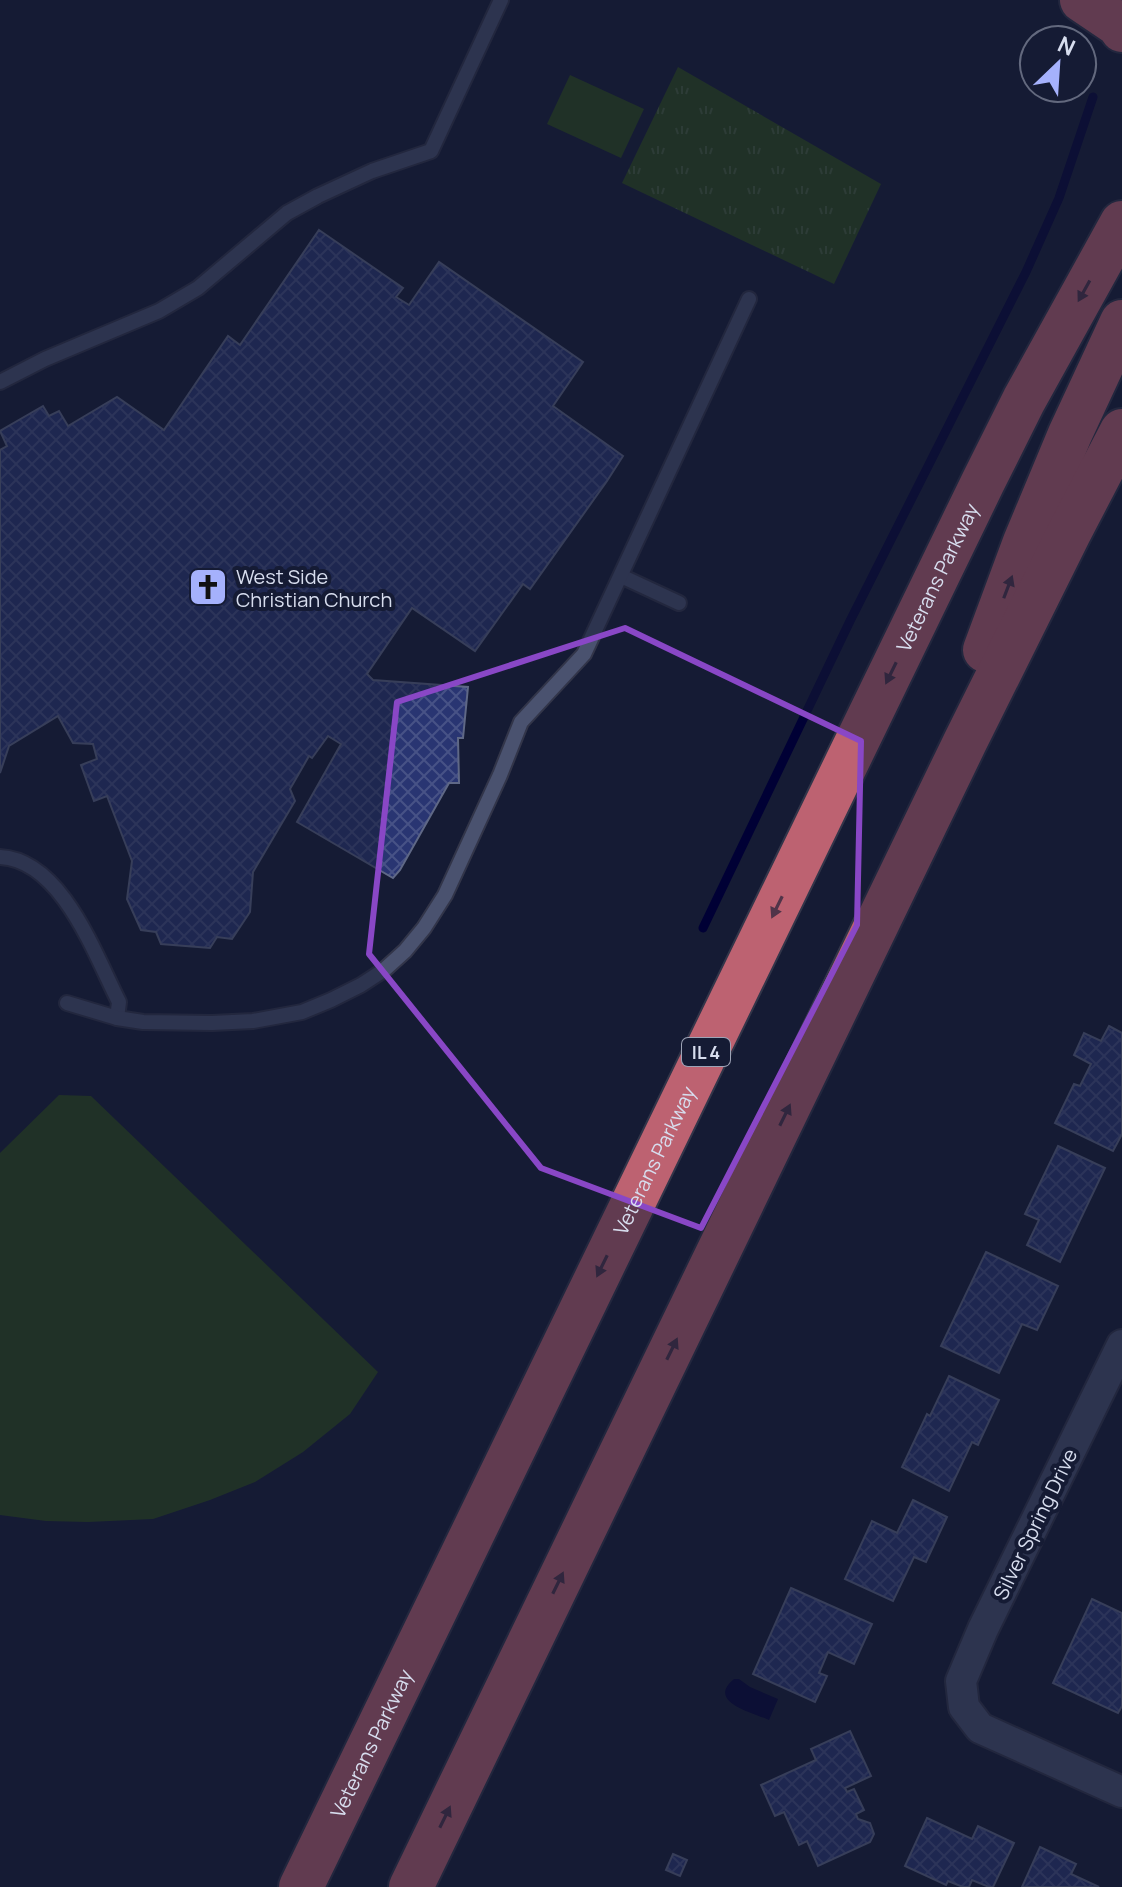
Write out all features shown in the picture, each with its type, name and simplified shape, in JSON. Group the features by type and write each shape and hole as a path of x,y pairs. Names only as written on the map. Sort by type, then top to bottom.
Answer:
{"highway":[{"path":"1082,0 1122,30"},
{"name":"Veterans Parkway","path":"301,1887 983,482 1024,400 1122,223"},
{"path":"965,742 972,688 994,622 1070,434 1122,322"},
{"path":"411,1887 965,742 1122,431"},
{"path":"1069,533 1117,494 1122,485"}],"street":[{"path":"1109,0 1122,6"},
{"name":"Silver Spring Drive","path":"1122,1345 983,1629 961,1681 955,1710 980,1728 1122,1792"}],"lane":[{"path":"0,382 45,359 159,311 185,296 287,213 308,201 372,171 431,151 501,0"},
{"path":"67,1003 117,1018 165,1023 253,1021 302,1012 331,1000 384,970 405,951 445,895 521,722 584,654 749,299"},
{"path":"621,576 679,603"},
{"path":"0,857 26,864 41,873 70,906 119,1002 117,1018"}],"highlighted area":[{"path":"625,628 861,741 857,925 701,1228 541,1168 369,954 397,702"}],"green space":[{"path":"678,67 881,184 834,284 622,183"},
{"path":"570,75 644,109 621,158 547,124"},
{"path":"59,1095 91,1096 378,1372 350,1414 303,1452 255,1482 153,1519 46,1521 0,1515 0,1153"}],"shaded area":[{"path":"734,1679 778,1699 769,1720 743,1710 728,1700 725,1694 727,1687"}],"building":[{"path":"319,230 403,288 396,297 409,305 439,262 583,362 553,406 623,456 530,589 523,584 475,651 412,608 367,674 373,680 468,687 463,738 458,738 459,783 449,783 393,878 297,822 341,744 328,736 312,758 309,756 290,789 295,801 253,872 250,912 232,939 217,937 210,948 161,944 156,932 141,930 127,899 132,861 107,796 94,801 81,765 97,759 93,744 73,743 58,716 9,746 0,773 0,450 7,446 0,431 43,406 49,416 59,411 68,426 117,397 164,430 228,336 240,345"},
{"path":"1109,1026 1122,1033 1122,1134 1113,1151 1055,1123 1074,1084 1080,1086 1091,1064 1074,1055 1084,1033 1101,1041"},
{"path":"1058,1146 1105,1168 1060,1262 1027,1245 1039,1220 1025,1214"},
{"path":"986,1252 1058,1286 1037,1330 1022,1324 999,1373 941,1346"},
{"path":"949,1376 999,1400 978,1445 972,1442 949,1491 902,1467"},
{"path":"913,1500 947,1517 926,1562 914,1557 893,1601 845,1579 872,1521 897,1533"},
{"path":"791,1588 872,1624 854,1664 828,1652 819,1673 827,1676 815,1702 753,1674"},
{"path":"1092,1599 1122,1613 1122,1706 1118,1713 1053,1683"},
{"path":"850,1731 871,1776 845,1788 847,1792 854,1789 864,1810 856,1814 858,1819 870,1823 874,1834 870,1842 818,1866 807,1841 799,1845 784,1812 775,1816 761,1785 816,1760 811,1749"},
{"path":"927,1818 972,1839 978,1826 1014,1843 993,1887 972,1880 969,1887 948,1881 946,1885 905,1866"},
{"path":"1040,1847 1076,1864 1071,1874 1099,1887 1022,1887"},
{"path":"673,1854 687,1860 680,1876 666,1870"}],"waterway":[{"path":"703,928 850,621 1026,272 1059,198 1091,104"}],"place":[{"name":"West Side Christian Church","path":"208,587"}]}
